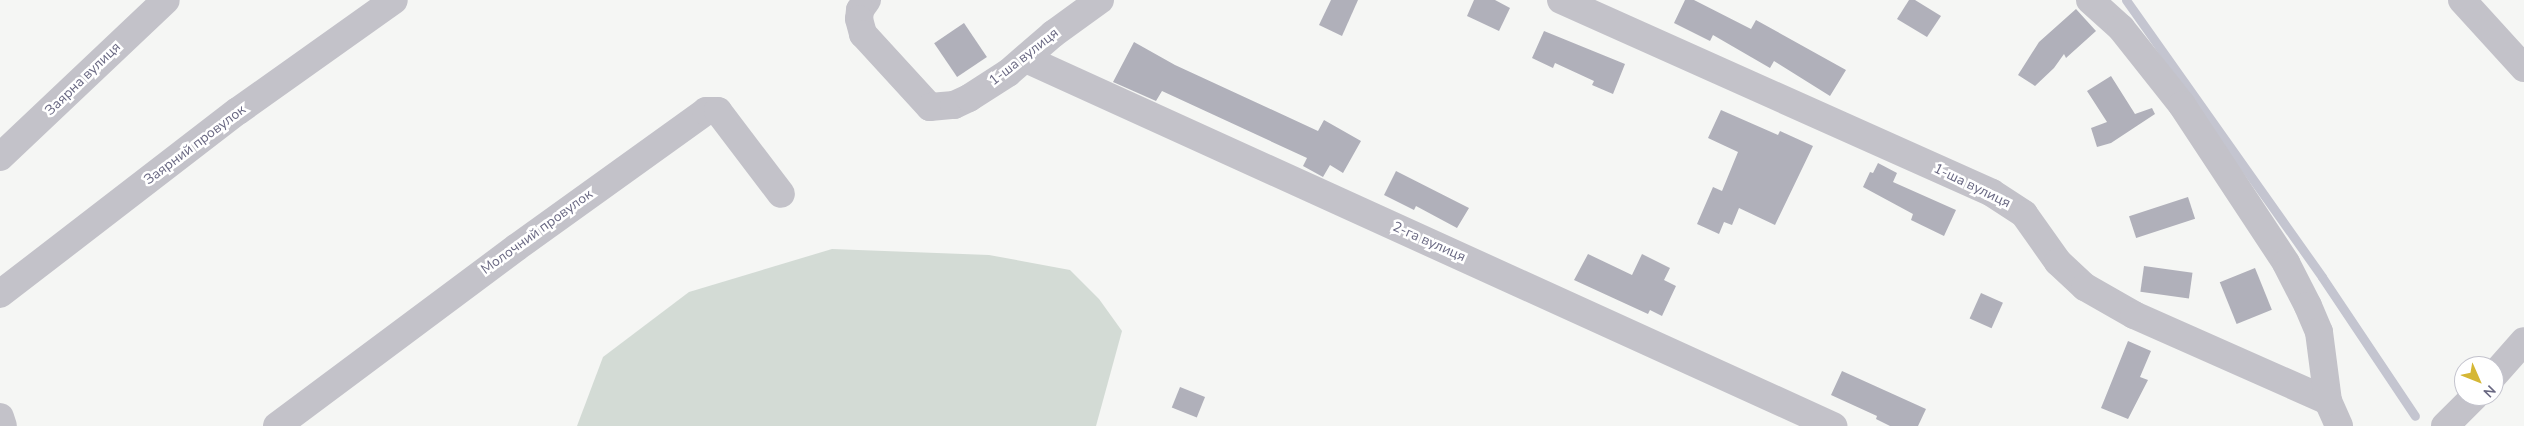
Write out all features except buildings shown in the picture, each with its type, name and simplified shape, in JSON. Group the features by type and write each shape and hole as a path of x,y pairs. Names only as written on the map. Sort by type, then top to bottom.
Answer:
{"street":[{"name":"Заярна вулиця","path":"0,157 166,0"},
{"name":"Заярний провулок","path":"0,294 238,111 394,0"},
{"name":"1-ша вулиця","path":"867,0 860,10 859,19 863,34 930,107 954,104 969,98 1026,59 1053,34 1100,0"},
{"name":"1-ша вулиця","path":"1561,0 1992,192 2024,214 2066,272 2096,294 2163,328 2328,401"},
{"path":"2090,0 2121,28 2182,105 2286,263 2319,332 2328,401 2339,426"},
{"path":"2462,0 2524,68"},
{"name":"2-га вулиця","path":"1026,59 1833,426"},
{"name":"Молочний провулок","path":"277,426 509,252 706,110 718,111 781,194"},
{"path":"2504,364 2524,341"},
{"path":"2445,426 2465,406"},
{"path":"0,417 3,426"}],"shaded area":[{"path":"832,249 989,255 1070,270 1099,299 1122,331 1096,426 577,426 603,357 689,292"}],"waterway":[{"path":"2126,0 2322,277 2415,416"}]}
